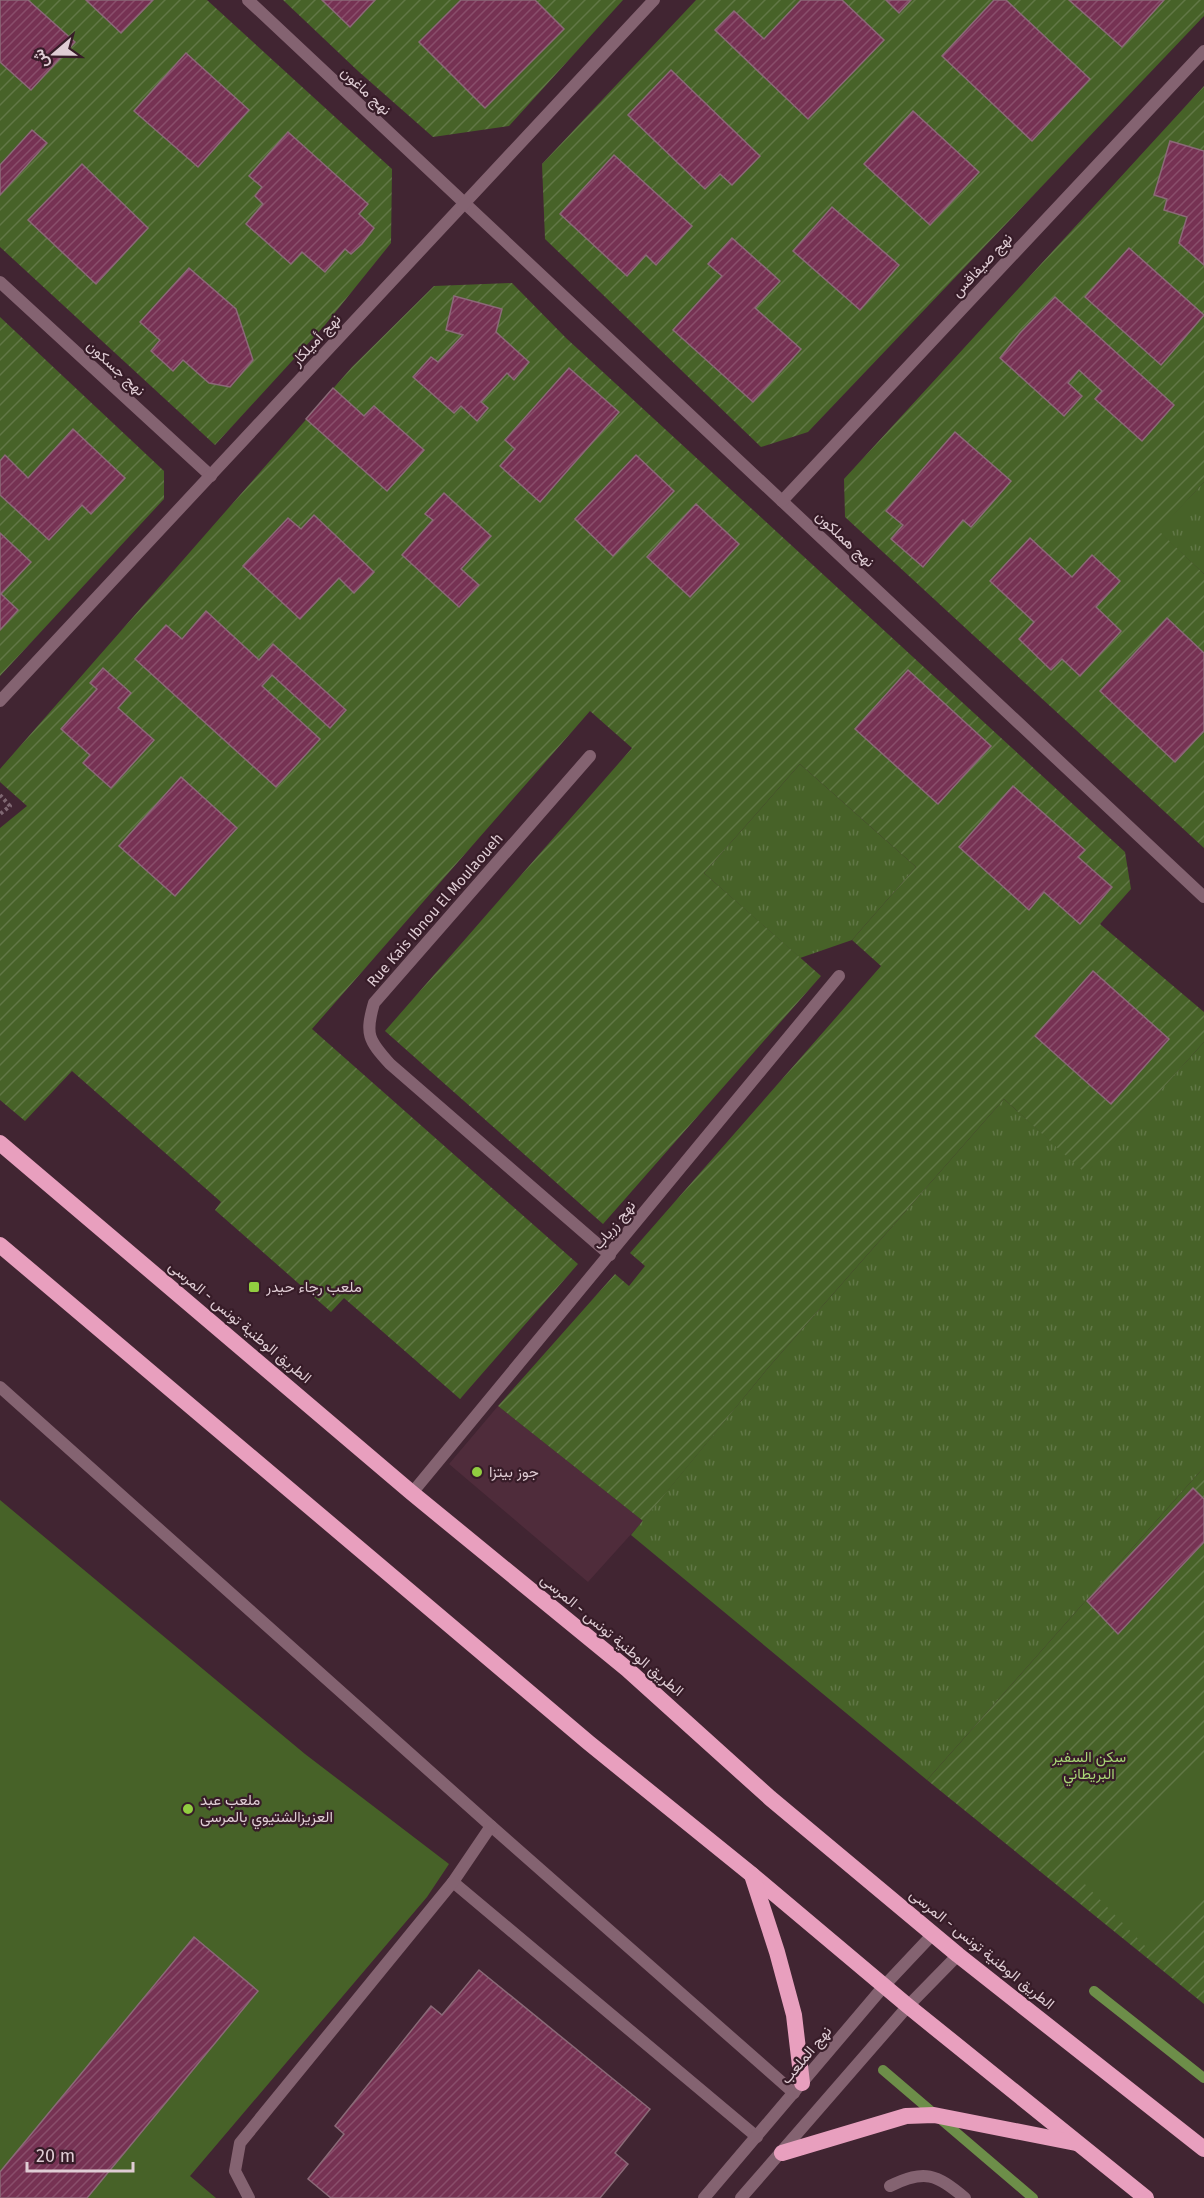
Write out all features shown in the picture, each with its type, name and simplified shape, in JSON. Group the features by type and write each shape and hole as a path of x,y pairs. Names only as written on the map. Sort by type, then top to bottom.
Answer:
{"highway":[{"name":"الطريق الوطنية تونس - المرسى","path":"0,1143 412,1493 627,1668 770,1798 958,1955 1204,2150"},
{"path":"0,1245 580,1736 1146,2198"},
{"path":"751,1874 777,1952 794,2015 798,2088"},
{"path":"782,2153 906,2116 934,2115 1078,2144"}],"street":[{"name":"نهج ماغون","path":"248,0 465,203"},
{"name":"نهج أميلكار","path":"0,701 654,0"},
{"name":"نهج صيفاقس","path":"782,501 1204,51"},
{"name":"نهج هملكون","path":"465,203 1204,897"},
{"name":"نهج جسكون","path":"0,282 211,476"},
{"name":"Rue Kais Ibnou El Moulaoueh","path":"590,756 374,1003 368,1024 372,1044 390,1064 610,1255"},
{"name":"نهج زرياب","path":"412,1493 839,976"},
{"path":"0,1387 491,1826 798,2088"},
{"path":"249,2198 235,2171 240,2143 453,1882 491,1826"},
{"path":"453,1882 757,2137"},
{"name":"نهج الملعب","path":"704,2198 884,1986 933,1934"},
{"path":"741,2198 908,2006 958,1955"},
{"path":"890,2186 908,2178 927,2175 950,2186 965,2198"}],"path":[{"path":"0,795 10,806 0,814"}],"shaded area":[{"path":"498,1406 643,1521 588,1582 449,1464"}],"green space":[{"path":"0,0 207,0 392,169 391,243 325,325 215,445 0,247"},
{"path":"283,0 623,0 509,126 433,137 358,71"},
{"path":"696,0 1204,0 1204,16 808,432 761,447 545,239 542,164"},
{"path":"1204,86 1204,482 1159,531 1204,574 1204,848 845,517 844,479"},
{"path":"512,283 566,338 1125,852 1131,889 1100,924 1204,1012 1204,1042 1086,1174 1004,1099 768,1368 643,1521 498,1406 615,1274 629,1286 645,1266 630,1253 881,966 852,940 916,867 800,764 704,873 821,976 603,1224 385,1031 632,748 590,711 312,1029 578,1264 460,1399 344,1298 331,1312 215,1210 221,1202 72,1071 25,1121 0,1100 0,828 27,806 0,782 0,769 352,367 434,286"},
{"path":"0,317 164,471 164,499 0,676"},
{"path":"1204,482 1204,574 1158,531"},
{"path":"800,764 916,867 852,940 800,958 704,873"},
{"path":"1204,1042 1204,1467 927,1780 631,1535 768,1368 1004,1099 1086,1173"},
{"name":"سكن السفير البريطاني","path":"1204,1467 1204,2004 927,1780"},
{"name":"ملعب عبد العزيزالشتيوي بالمرسى","path":"0,1500 305,1754 449,1864 427,1897 190,2176 216,2198 0,2198"},
{"path":"1204,1755 1204,1894 1148,1949 1079,1878"}],"building":[{"path":"0,0 28,0 75,42 31,90 0,62"},
{"path":"86,0 153,0 121,33"},
{"path":"322,0 375,0 350,27"},
{"path":"461,0 535,0 564,29 485,108 419,42"},
{"path":"801,0 842,0 884,40 808,119 715,30 734,11 764,39"},
{"path":"886,0 911,0 899,13"},
{"path":"994,0 1006,0 1090,79 1032,141 942,56"},
{"path":"1069,0 1164,0 1122,47"},
{"path":"186,53 249,110 198,167 134,111"},
{"path":"671,70 760,156 732,185 720,174 705,189 628,115"},
{"path":"913,111 979,172 930,225 864,164"},
{"path":"32,130 47,143 0,195 0,165"},
{"path":"288,132 368,204 359,214 374,228 351,254 345,249 325,272 302,252 291,264 246,224 263,204 255,196 262,187 249,176"},
{"path":"1170,141 1204,151 1204,265 1179,243 1187,217 1164,210 1167,199 1154,195"},
{"path":"614,155 692,226 656,265 646,255 627,276 560,214"},
{"path":"82,164 148,228 96,284 28,220"},
{"path":"832,207 899,265 860,310 793,251"},
{"path":"732,238 780,281 755,308 801,349 753,402 673,330 722,276 708,264"},
{"path":"1129,248 1204,315 1161,365 1085,297"},
{"path":"189,268 236,309 253,360 230,387 209,383 183,360 173,371 151,351 160,340 140,322"},
{"path":"454,296 502,309 496,332 529,362 514,380 507,373 481,402 488,408 477,421 461,406 454,413 413,377 431,357 438,362 463,335 446,330"},
{"path":"1055,297 1174,405 1142,441 1095,399 1102,391 1079,370 1068,383 1082,396 1064,416 1000,358 1020,333"},
{"path":"569,368 619,412 540,502 500,466 515,449 505,440"},
{"path":"333,388 364,416 374,406 424,450 387,491 306,419"},
{"path":"73,429 125,478 91,514 82,505 49,540 0,495 0,461 5,455 28,478"},
{"path":"955,432 1011,481 971,527 963,520 923,567 891,539 903,525 886,511"},
{"path":"636,455 674,491 613,556 575,519"},
{"path":"444,493 491,536 461,569 479,585 459,607 402,555 433,520 425,514"},
{"path":"696,504 739,544 690,597 647,557"},
{"path":"314,515 374,572 354,593 339,578 300,619 243,566 288,518 301,529"},
{"path":"0,533 31,562 1,594 18,610 0,630"},
{"path":"1030,538 1072,577 1092,555 1120,581 1096,607 1121,631 1080,676 1062,659 1051,670 1019,639 1034,622 990,581"},
{"path":"206,611 259,660 273,644 346,710 330,728 272,675 262,686 320,739 276,787 135,659 166,625 182,639"},
{"path":"1167,618 1204,653 1204,731 1175,762 1100,691"},
{"path":"103,668 131,693 118,708 154,740 111,788 83,763 90,755 61,729 97,689 90,683"},
{"path":"908,670 991,746 938,804 855,729"},
{"path":"181,777 237,828 175,896 119,846"},
{"path":"1013,786 1085,850 1078,857 1112,887 1080,924 1044,892 1029,910 959,847"},
{"path":"1093,971 1169,1039 1111,1104 1035,1036"},
{"path":"1193,1488 1204,1499 1204,1542 1118,1634 1087,1601"},
{"path":"194,1937 258,1991 87,2198 0,2198 0,2172"},
{"path":"479,1970 650,2109 615,2153 628,2164 600,2198 331,2198 308,2179 344,2134 335,2126 431,2006 442,2015"}],"waterway":[{"path":"1094,1991 1204,2078"},
{"path":"883,2070 1033,2198"}],"place":[{"name":"ملعب رجاء حيدر","path":"254,1287"},
{"name":"جوز بيتزا","path":"477,1472"},
{"name":"ملعب عبد العزيزالشتيوي بالمرسى","path":"188,1809"}]}
